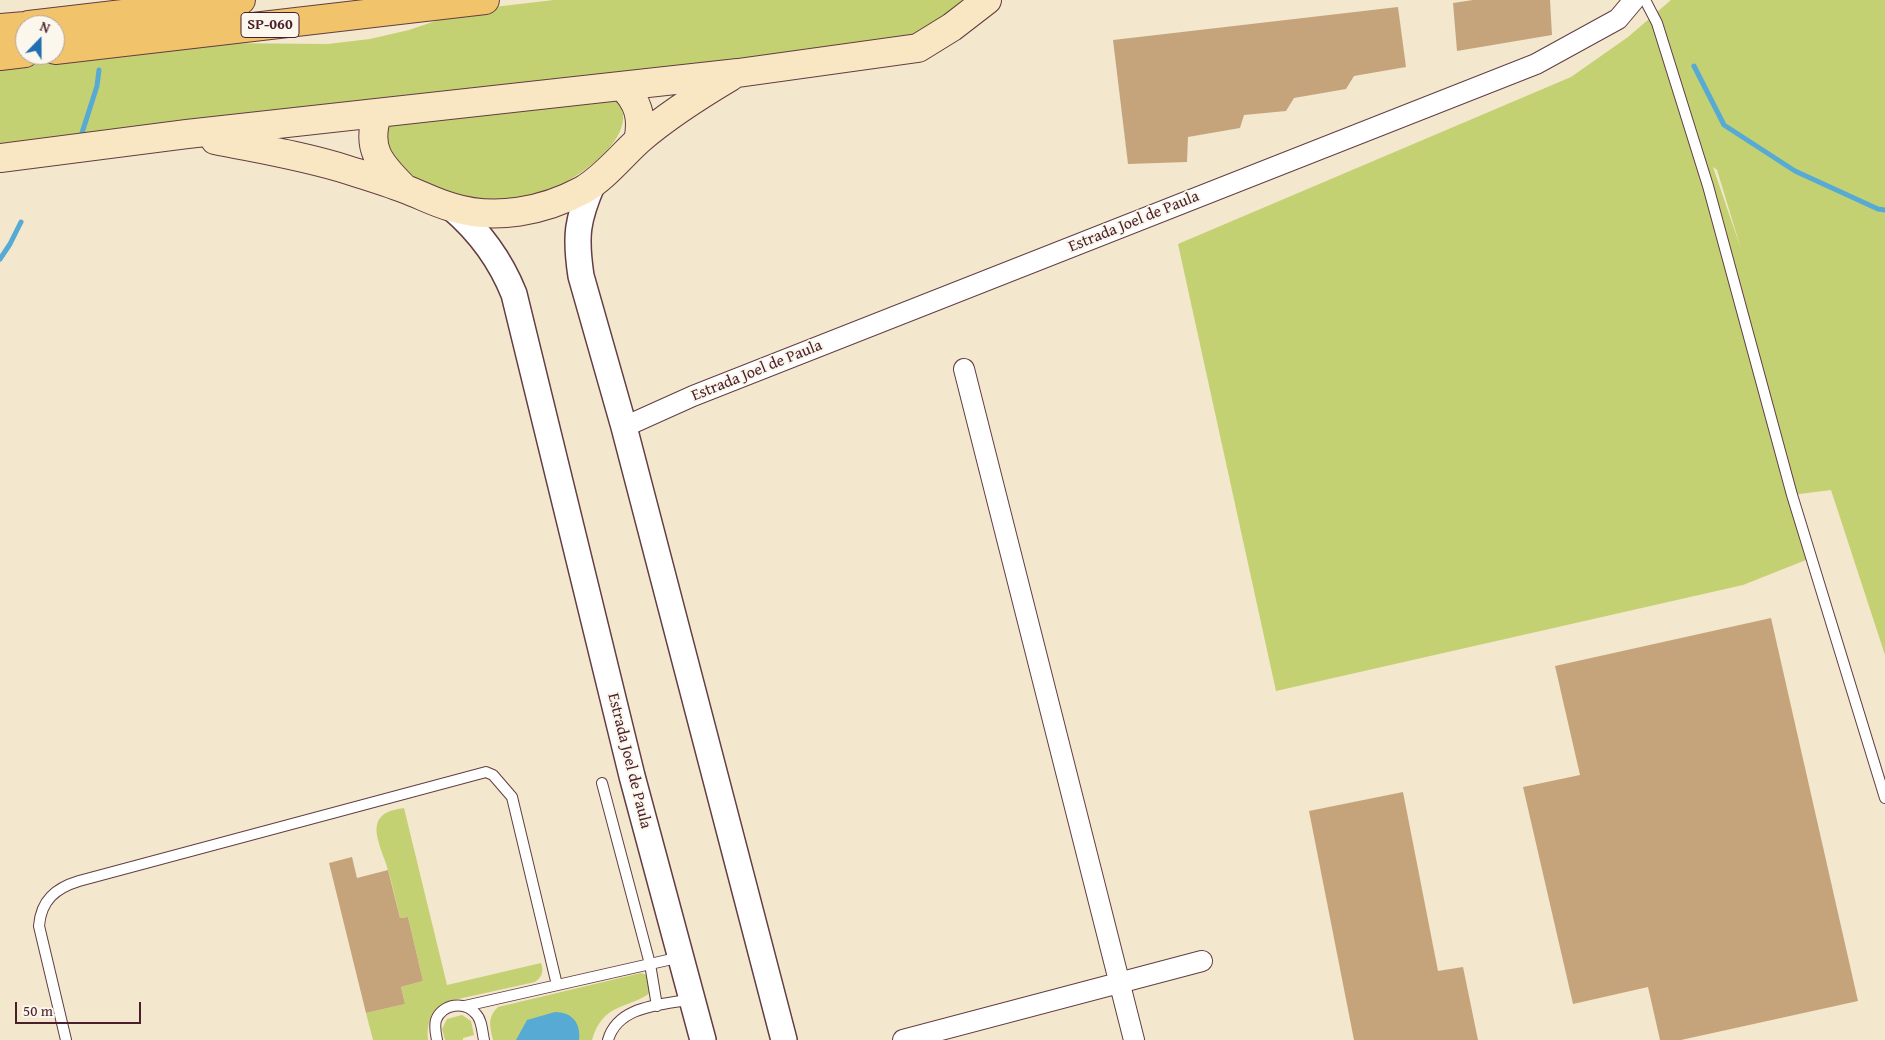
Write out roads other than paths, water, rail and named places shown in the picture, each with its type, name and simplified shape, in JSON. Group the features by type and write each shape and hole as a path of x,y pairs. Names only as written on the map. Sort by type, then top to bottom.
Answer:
{"highway":[{"name":"SP-060","path":"65,21 241,0"},
{"name":"SP-060","path":"65,49 485,0"},
{"path":"0,28 15,27"},
{"path":"0,56 15,54"}],"main road":[{"path":"0,158 187,134 738,73 918,48 952,27 988,0"},
{"path":"187,134 298,156 369,176 452,208 491,214 531,210 568,198 593,183 638,141 681,107 738,73"},
{"path":"622,86 629,93 639,110 641,120 638,141"},
{"path":"378,113 373,133 376,154 380,163 404,188"}],"street":[{"name":"Estrada Joel de Paula","path":"624,427 693,396 1536,64 1618,19 1634,0"},
{"path":"593,183 582,210 578,238 582,276 624,427 784,1040"},
{"name":"Estrada Joel de Paula","path":"452,208 466,220 490,248 500,263 514,294 632,776 703,1040"},
{"path":"964,369 1134,1040"},
{"path":"903,1040 1202,961"}],"lane":[{"path":"1645,0 1657,23 1708,186 1792,495 1885,798"},
{"path":"66,1040 39,926 42,908 53,893 88,878 486,772 493,775 512,797 557,985"},
{"path":"602,783 650,964 657,1006"},
{"path":"437,1040 435,1027 440,1014 451,1006 465,1006 681,956"},
{"path":"608,1040 612,1030 624,1016 632,1012 693,999"},
{"path":"465,1006 476,1014 480,1020 484,1040"}],"water":[{"path":"555,1012 571,1016 577,1024 579,1040 516,1040 527,1020"}],"waterway":[{"path":"1694,66 1724,125 1795,171 1878,209 1885,210"},
{"path":"81,136 97,86 99,70"},
{"path":"0,259 21,222"}]}
